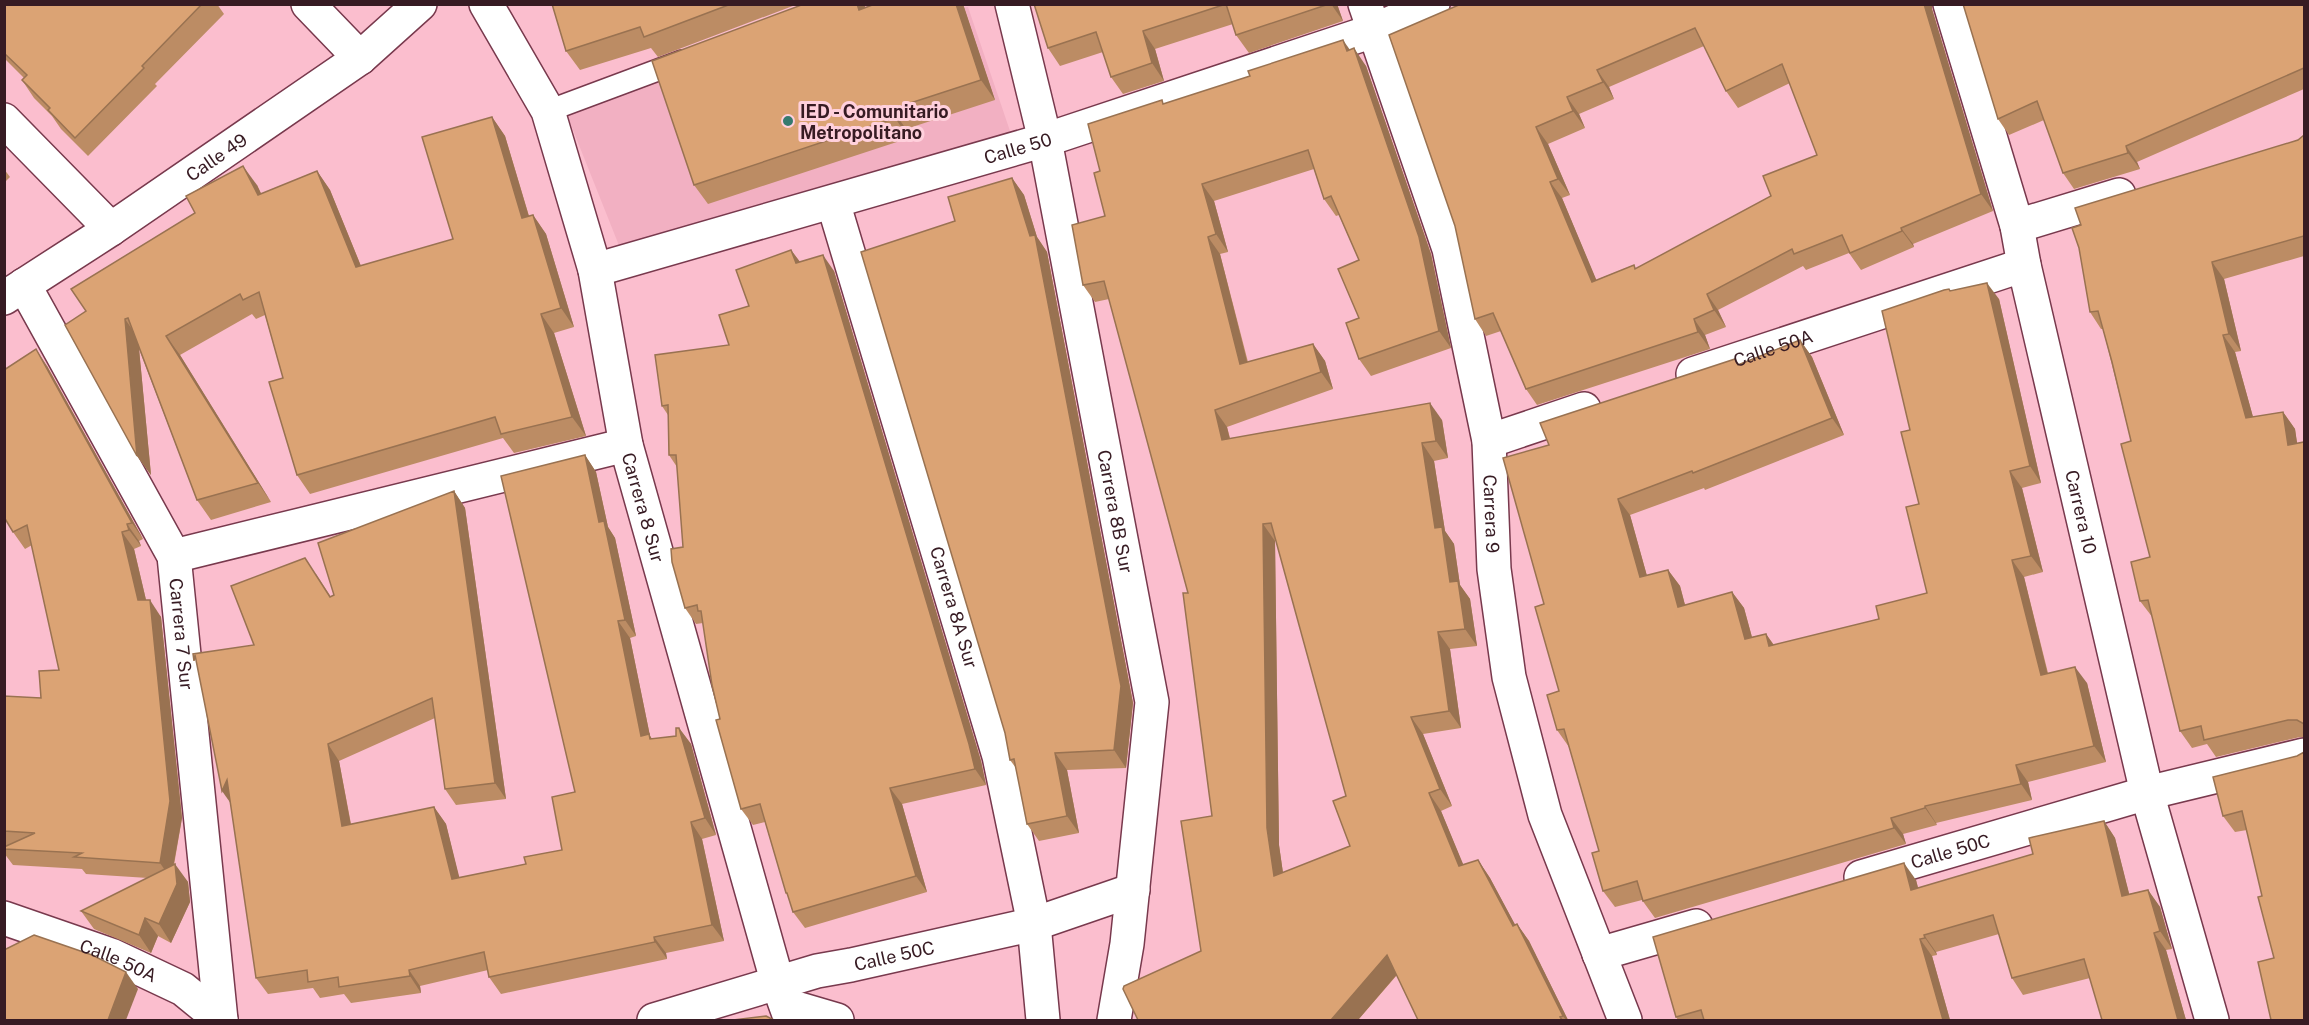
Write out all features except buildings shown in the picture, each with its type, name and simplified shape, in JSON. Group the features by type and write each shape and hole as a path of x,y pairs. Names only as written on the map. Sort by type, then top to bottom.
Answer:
{"street":[{"path":"308,4 360,58"},
{"name":"Calle 49","path":"14,292 360,58 420,4"},
{"name":"Carrera 8 Sur","path":"486,4 548,111 595,270 626,445 785,1003"},
{"name":"Carrera 8B Sur","path":"1012,4 1045,140 1152,702 1133,890 1114,1020"},
{"name":"Calle 50","path":"595,270 1045,140 1369,18 1433,4"},
{"name":"Carrera 10","path":"1950,4 2018,226 2024,265 2147,793 2212,1020"},
{"name":"Carrera 9","path":"1369,18 1449,249 1489,441 1494,569 1509,676 1545,815 1625,1020"},
{"path":"4,120 111,228"},
{"path":"2018,226 2144,188"},
{"name":"Carrera 8A Sur","path":"833,202 999,756 1034,924 1043,1020"},
{"name":"Calle 50A","path":"1659,385 2024,265"},
{"name":"Carrera 7 Sur","path":"14,292 174,556 221,1020"},
{"path":"1489,441 1614,399"},
{"path":"174,556 626,445"},
{"name":"Calle 50C","path":"1827,887 2147,793 2304,755"},
{"name":"Calle 50C","path":"654,1020 785,1003 817,971 1034,924 1133,890"},
{"path":"1599,954 1725,917"},
{"name":"Calle 50A","path":"4,918 111,955 173,984 183,989 221,1020"},
{"path":"785,1003 837,1020"}],"lane":[{"path":"548,111 703,54"}],"shaded area":[{"name":"IED - Comunitario Metropolitano","path":"868,5 895,5 899,19 968,7 1010,131 1002,138 622,253 565,110"}],"place":[{"name":"IED - Comunitario Metropolitano","path":"788,121"}]}
